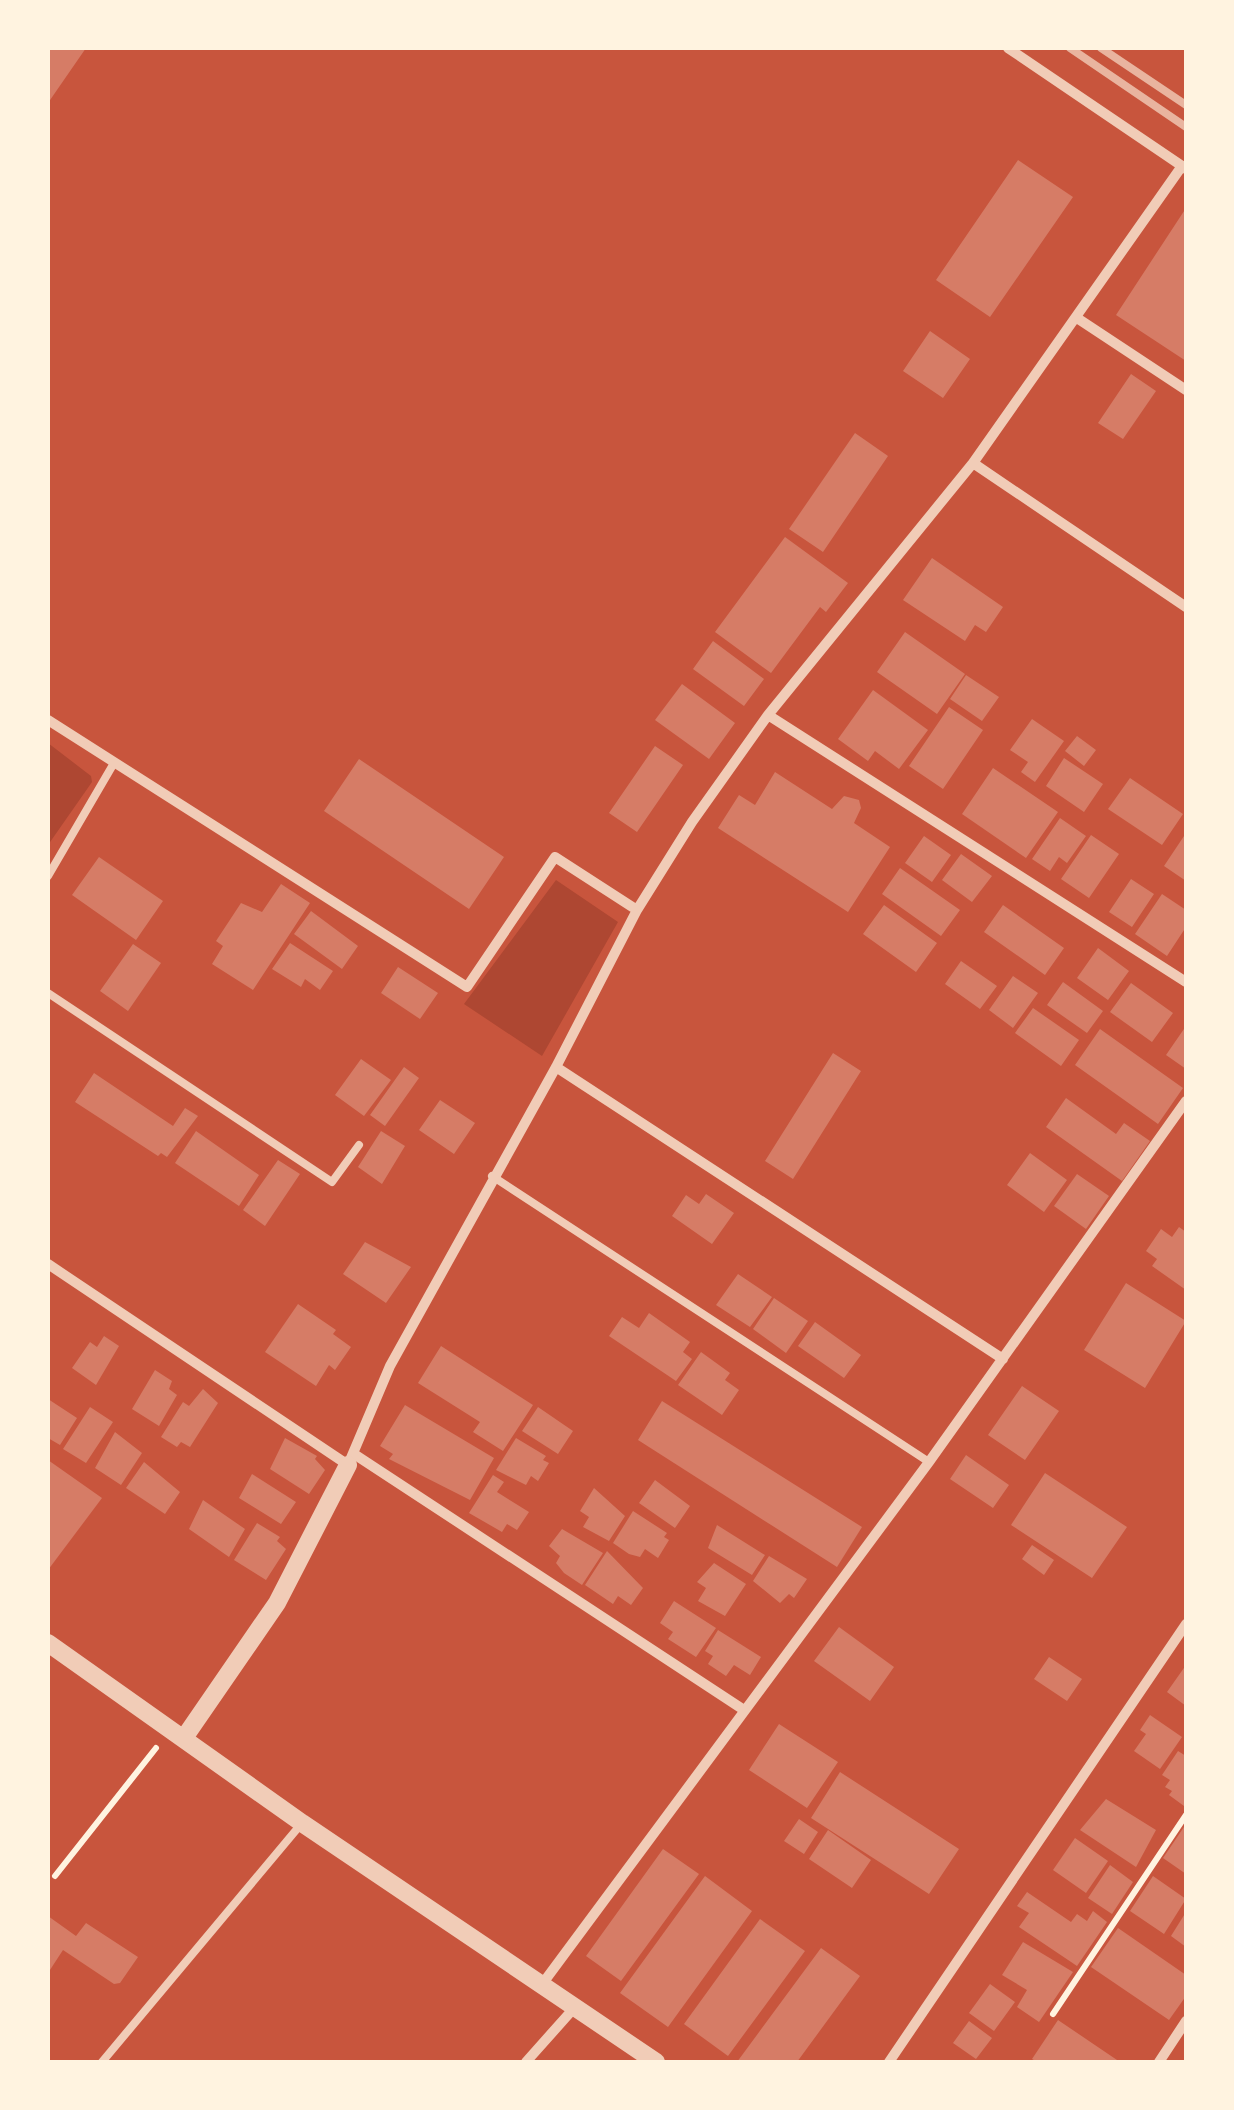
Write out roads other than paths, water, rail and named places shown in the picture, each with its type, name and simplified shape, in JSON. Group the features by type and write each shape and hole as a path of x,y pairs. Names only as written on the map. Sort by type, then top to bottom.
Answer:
{"street":[{"path":"184,1738 293,1578 351,1459 390,1366 492,1176 556,1068 637,910 768,715 973,462 1184,167 1008,48"},
{"path":"1076,318 1186,390"},
{"path":"973,462 1186,607"},
{"path":"768,715 1186,982"},
{"path":"48,720 467,986 554,858 637,910"},
{"path":"556,1068 1003,1359"},
{"path":"543,1983 929,1462 1186,1100"},
{"path":"48,1264 744,1710"},
{"path":"888,2062 1186,1624"},
{"path":"48,1643 302,1823 656,2062"},
{"path":"526,2062 575,2007"},
{"path":"1159,2062 1186,2022"}],"lane":[{"path":"48,876 114,764"},
{"path":"48,993 332,1182 359,1145"},
{"path":"492,1176 929,1462"},
{"path":"102,2062 302,1823"}],"railway":[{"path":"1070,48 1186,127"},
{"path":"1101,48 1186,105"}]}
